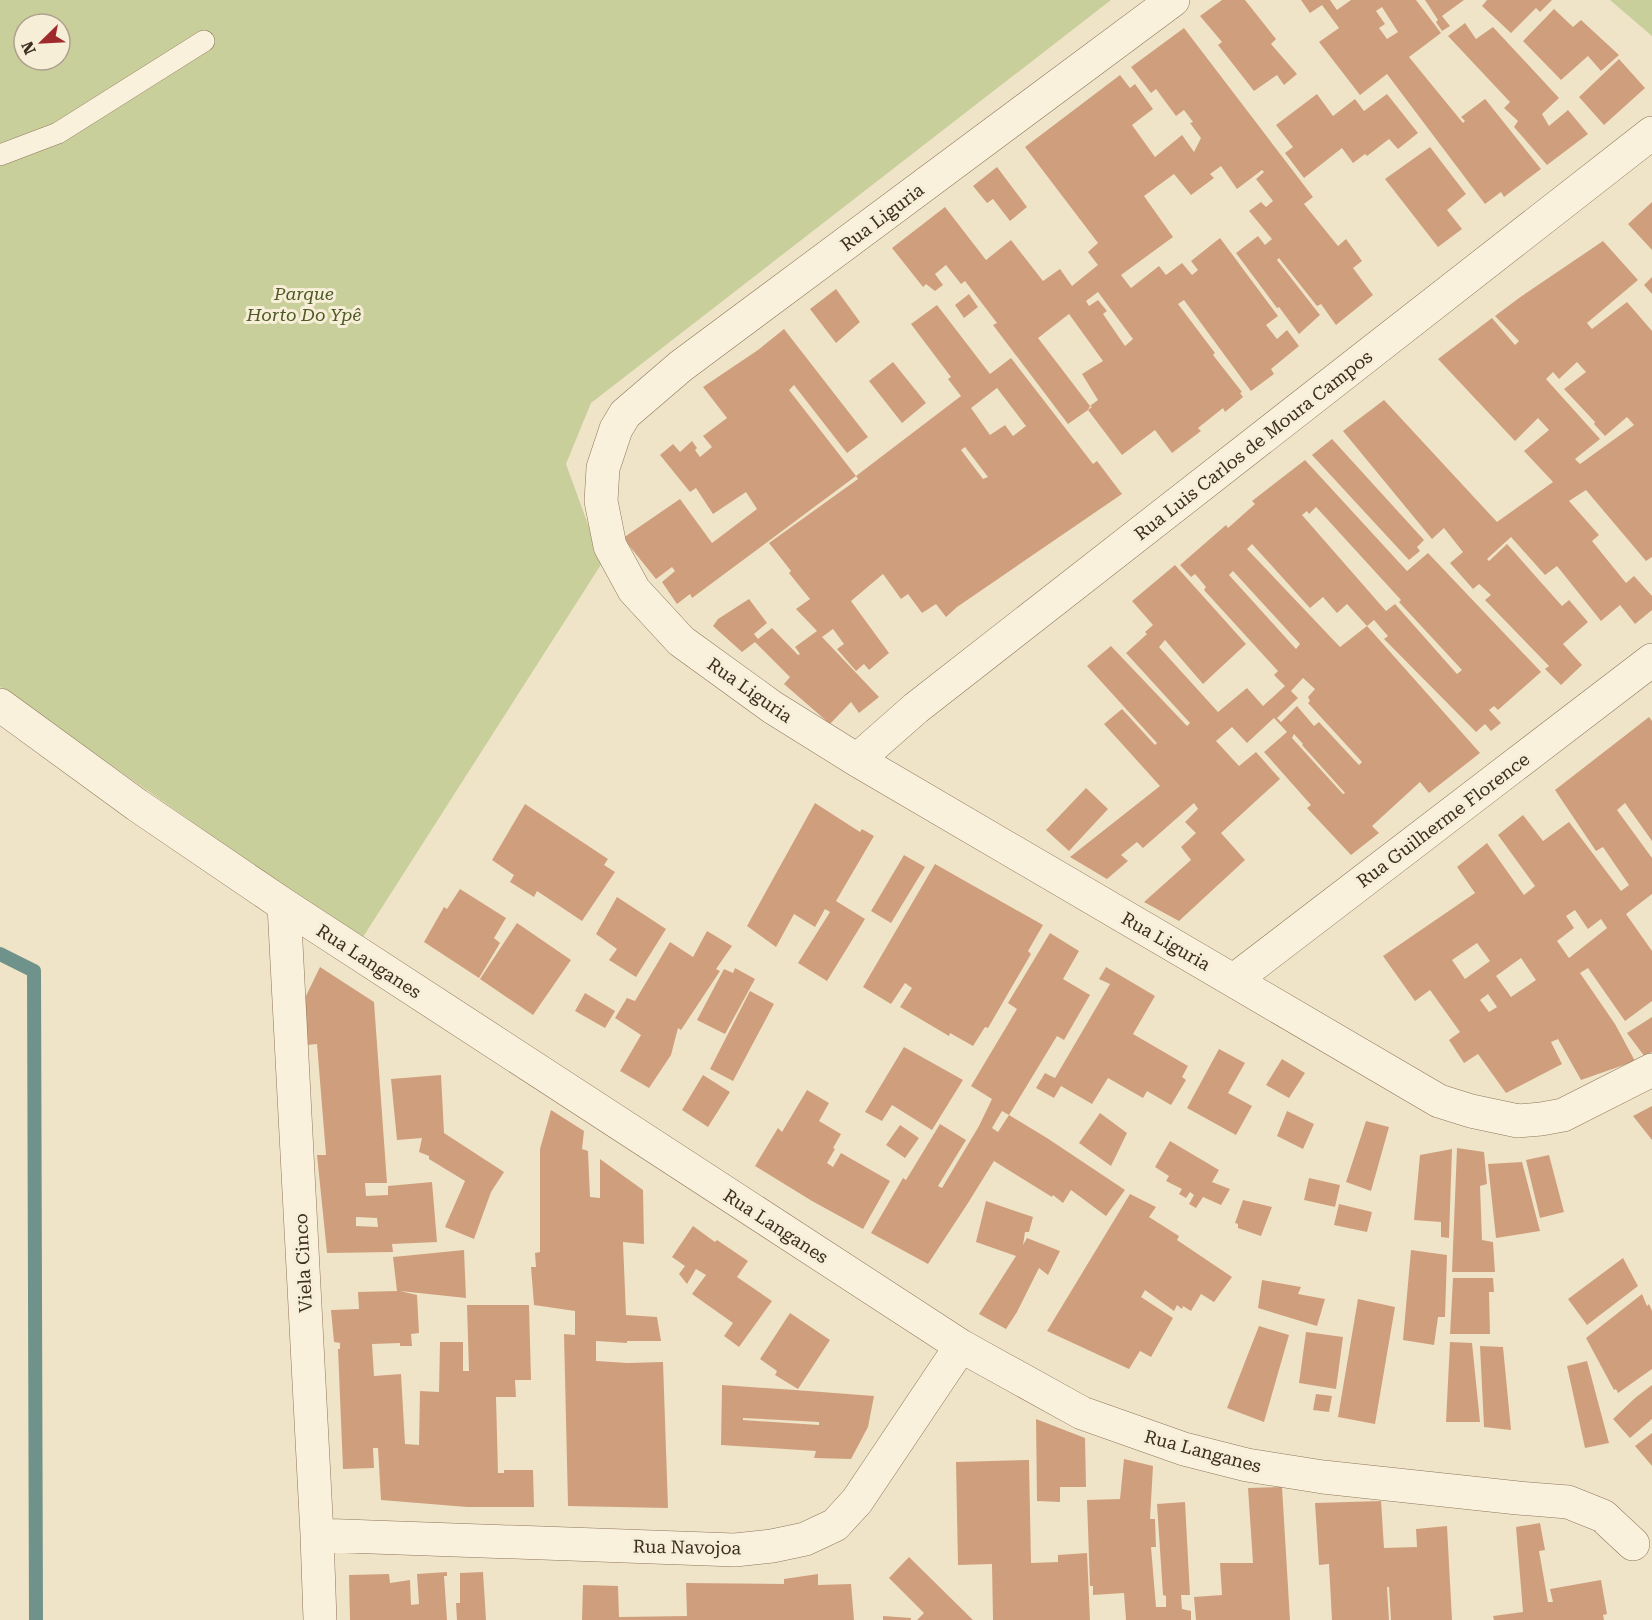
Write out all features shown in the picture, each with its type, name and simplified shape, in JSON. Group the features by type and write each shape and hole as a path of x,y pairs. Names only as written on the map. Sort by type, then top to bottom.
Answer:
{"street":[{"name":"Rua Liguria","path":"1173,0 681,366 625,414 616,429 603,468 601,501 610,546 634,590 681,641 772,707 856,760 1439,1101 1471,1111 1518,1121 1563,1115 1652,1070"},
{"name":"Rua Luis Carlos de Moura Campos","path":"856,760 916,708 1652,133"},
{"name":"Rua Guilherme Florence","path":"1234,980 1652,660"},
{"name":"Rua Langanes","path":"0,705 136,805 284,905 961,1346 1082,1413 1184,1449 1247,1465 1323,1477 1568,1502 1603,1516 1633,1544"},
{"name":"Viela Cinco","path":"284,905 320,1620"},
{"name":"Rua Navojoa","path":"317,1535 735,1550 805,1539 835,1525 857,1501 961,1346"}],"lane":[{"path":"0,155 58,133 204,40"}],"green space":[{"name":"Parque Horto Do Ypê","path":"0,0 1111,0 591,403 566,464 602,563 363,937 255,866 0,687"},
{"path":"1610,0 1652,0 1652,36"}],"building":[{"path":"1222,0 1245,0 1276,39 1271,44 1297,74 1284,85 1277,75 1254,91 1218,45 1222,42 1200,16"},
{"path":"1301,0 1330,0 1337,10 1351,0 1416,0 1441,33 1409,57 1463,123 1465,121 1461,117 1485,99 1541,169 1504,197 1501,192 1485,204 1387,74 1360,95 1319,42 1339,28 1322,5 1310,13","holes":["1382,7 1398,32 1387,39 1379,28 1385,24 1376,11"]},
{"path":"1425,0 1464,0 1442,16 1450,26 1442,31"},
{"path":"1487,0 1552,0 1540,12 1536,8 1511,33 1482,6"},
{"path":"1554,9 1573,27 1581,20 1619,55 1601,71 1588,56 1561,80 1523,41"},
{"path":"1465,23 1476,39 1493,27 1559,98 1542,114 1549,126 1568,110 1588,134 1547,165 1514,127 1518,121 1504,108 1510,102 1448,36"},
{"path":"1184,28 1313,197 1304,204 1338,246 1346,239 1362,261 1353,268 1373,295 1336,325 1321,304 1317,306 1279,258 1277,260 1320,315 1299,334 1236,253 1258,236 1265,245 1272,239 1249,211 1261,202 1266,207 1273,201 1256,179 1264,172 1262,170 1237,189 1221,166 1210,174 1214,178 1191,195 1174,174 1144,196 1173,237 1121,275 1131,288 1159,266 1166,275 1182,263 1192,275 1198,270 1191,261 1220,238 1278,316 1266,325 1277,339 1287,330 1299,346 1271,369 1274,374 1251,391 1184,300 1178,304 1215,353 1213,355 1242,392 1240,393 1243,397 1225,412 1223,408 1198,428 1201,431 1172,453 1155,430 1122,455 1088,410 1068,424 993,325 997,323 965,281 961,284 946,265 935,274 943,285 935,291 926,284 923,287 892,248 945,207 986,260 1011,240 1043,281 1060,269 1072,286 1098,265 1088,252 1098,243 1025,147 1120,75 1130,88 1135,84 1153,109 1132,125 1155,157 1182,135 1194,152 1201,138 1190,123 1193,122 1184,110 1176,116 1156,89 1151,93 1131,67","holes":["1098,292 1133,339 1125,346 1103,314 1107,311 1098,300 1089,306 1086,301","1069,314 1103,361 1082,374 1098,400 1090,406 1038,338"]},
{"path":"1619,59 1645,88 1604,125 1579,97"},
{"path":"1317,94 1333,116 1355,99 1364,111 1387,94 1418,133 1398,149 1389,139 1367,156 1365,154 1353,163 1342,148 1304,178 1285,153 1293,147 1276,125"},
{"path":"1430,147 1466,194 1447,210 1462,229 1438,247 1385,179"},
{"path":"997,167 1027,207 1010,221 993,199 987,203 973,186"},
{"path":"1652,202 1652,250 1628,224"},
{"path":"1603,241 1638,280 1587,323 1592,329 1627,302 1652,331 1652,557 1646,561 1586,490 1569,501 1599,535 1592,541 1626,583 1634,576 1652,596 1652,610 1635,624 1620,605 1601,621 1557,566 1545,575 1511,537 1487,559 1489,561 1507,544 1562,606 1569,600 1588,622 1563,644 1582,665 1561,685 1545,669 1549,666 1485,600 1491,595 1479,584 1473,589 1450,563 1463,552 1444,528 1432,539 1343,431 1384,400 1497,522 1553,482 1524,451 1549,430 1538,418 1515,441 1438,359 1492,318 1515,345 1519,341 1495,316","holes":["1577,362 1586,372 1564,389 1595,422 1594,424 1605,436 1627,417 1634,425 1580,464 1575,459 1600,439 1546,379 1553,372 1559,379"]},
{"path":"1652,277 1652,294 1644,285"},
{"path":"836,289 860,322 836,343 810,309"},
{"path":"969,294 978,307 964,318 955,305"},
{"path":"937,305 990,374 1011,358 1093,464 1097,461 1122,494 957,607 946,617 936,604 922,613 908,594 901,599 883,574 851,601 889,653 869,670 864,664 856,671 837,649 844,644 833,629 822,637 879,697 859,713 851,702 830,724 784,684 790,677 755,642 742,652 713,626 718,619 749,599 767,623 754,634 758,639 772,628 798,655 800,654 795,647 817,631 796,609 810,599 769,543 858,479 856,476 961,396 948,379 951,377 911,324","holes":["997,388 1026,426 1013,436 1005,425 990,435 971,408","965,447 988,477 983,479 961,450"]},
{"path":"784,329 868,437 847,453 794,385 789,390 856,476 692,598 690,594 677,604 662,582 675,571 672,567 656,579 623,538 680,499 712,543 757,509 746,492 713,514 696,488 690,492 660,455 673,444 680,452 692,441 700,457 712,447 703,436 727,418 703,387 758,350"},
{"path":"893,362 926,403 902,423 869,381"},
{"path":"1332,439 1424,540 1417,547 1420,551 1409,560 1312,455"},
{"path":"1305,460 1407,571 1428,553 1541,672 1498,710 1494,706 1489,710 1501,723 1491,731 1485,724 1476,732 1384,639 1388,636 1374,620 1367,626 1480,753 1429,793 1420,782 1372,826 1379,833 1351,855 1307,808 1311,805 1264,752 1287,732 1274,718 1247,743 1232,727 1216,741 1239,766 1256,752 1280,779 1221,833 1245,860 1179,921 1144,902 1191,860 1181,847 1196,833 1185,822 1198,809 1194,803 1143,848 1137,842 1121,855 1128,861 1107,879 1070,857 1160,786 1104,724 1122,709 1155,745 1157,743 1087,666 1111,646 1187,726 1190,723 1126,653 1147,634 1145,632 1153,625 1132,601 1175,565 1246,644 1203,684 1165,640 1159,647 1218,712 1247,688 1263,706 1285,686 1274,675 1278,671 1204,590 1206,587 1195,574 1191,577 1180,565 1226,525 1228,528 1255,504 1252,501","holes":["1316,507 1462,670 1457,674 1395,604 1386,611 1302,515 1307,511 1309,514","1252,544 1310,608 1323,597 1337,613 1347,604 1367,626 1340,647 1247,549","1233,571 1300,644 1296,649 1229,575","1303,678 1315,689 1308,697 1310,701 1308,703 1362,762 1359,765 1319,722 1314,726 1297,706 1281,722 1277,718 1298,698 1291,691","1294,734 1345,793 1343,794 1292,738"]},
{"path":"1649,717 1652,721 1652,841 1625,803 1617,810 1652,858 1652,894 1626,914 1652,951 1652,1001 1625,1021 1588,968 1580,973 1615,1024 1635,1061 1581,1080 1558,1039 1551,1042 1562,1064 1506,1093 1478,1054 1464,1063 1449,1040 1460,1032 1430,990 1415,1001 1383,956 1475,893 1457,867 1487,843 1524,895 1535,886 1498,835 1523,815 1543,841 1569,822 1621,891 1629,885 1603,847 1596,851 1555,790","holes":["1575,910 1588,929 1601,919 1607,928 1569,958 1557,941 1574,928 1566,916","1477,943 1490,961 1465,979 1452,960","1521,958 1536,980 1511,997 1496,976","1488,994 1497,1007 1489,1012 1480,1000"]},
{"path":"1086,788 1108,809 1069,851 1046,830"},
{"path":"815,803 860,832 862,829 874,836 836,901 865,919 827,981 798,963 830,912 825,909 815,927 794,914 776,947 747,926"},
{"path":"525,804 608,859 604,865 615,872 582,921 537,891 534,897 510,882 514,875 492,860"},
{"path":"904,855 925,867 891,923 871,911"},
{"path":"935,864 1043,925 1028,951 1031,954 988,1028 985,1027 973,1046 950,1033 949,1036 900,1007 912,988 905,983 891,1004 863,987"},
{"path":"460,889 506,918 494,938 500,943 479,978 424,942 444,907 447,909"},
{"path":"617,897 666,929 636,977 609,960 617,949 596,934"},
{"path":"517,923 571,960 533,1015 480,979"},
{"path":"707,931 732,946 716,969 720,971 681,1030 678,1028 671,1055 649,1088 620,1071 641,1035 615,1018 627,998 635,1001 670,942 693,957"},
{"path":"1050,933 1079,951 1063,979 1090,995 1064,1040 1057,1036 1009,1115 1125,1190 1106,1216 1071,1190 1063,1203 994,1161 928,1264 871,1233 903,1178 906,1180 940,1124 966,1140 938,1186 942,1188 979,1126 992,1099 971,1086 1017,1009 1008,1003","holes":["1002,1111 1009,1115 998,1132 992,1128"]},
{"path":"320,967 374,1002 387,1183 365,1183 366,1196 388,1195 388,1186 432,1182 437,1242 392,1244 393,1252 327,1253 317,1155 326,1155 317,1044 307,1045 304,1000","holes":["356,1217 377,1218 378,1227 356,1226"]},
{"path":"1106,967 1155,996 1133,1034 1188,1066 1182,1077 1186,1080 1171,1105 1147,1091 1143,1098 1108,1078 1092,1104 1061,1086 1054,1098 1036,1088 1045,1073 1055,1078 1110,984 1099,979"},
{"path":"735,968 755,979 725,1034 697,1020 724,969 733,973"},
{"path":"750,991 774,1004 733,1081 710,1069"},
{"path":"585,993 615,1011 605,1028 575,1011"},
{"path":"1652,1017 1652,1052 1645,1057 1627,1033"},
{"path":"904,1047 963,1080 932,1130 892,1105 882,1121 865,1112"},
{"path":"1219,1049 1245,1063 1228,1093 1252,1106 1236,1135 1187,1108"},
{"path":"1282,1059 1305,1073 1289,1098 1266,1085"},
{"path":"441,1075 444,1133 504,1172 491,1192 474,1239 445,1227 465,1181 429,1159 429,1156 419,1152 422,1138 397,1140 391,1079"},
{"path":"703,1075 730,1092 708,1127 682,1110"},
{"path":"807,1090 829,1103 819,1121 841,1134 827,1163 833,1167 841,1153 890,1181 863,1229 755,1166 778,1128 782,1132"},
{"path":"1652,1106 1652,1140 1633,1116"},
{"path":"551,1110 584,1131 582,1149 588,1151 590,1197 600,1198 600,1159 643,1190 644,1244 623,1242 626,1315 657,1317 661,1341 627,1341 627,1343 596,1341 596,1361 663,1362 668,1508 568,1506 564,1334 575,1335 575,1311 534,1305 531,1267 536,1267 535,1253 540,1252 540,1149"},
{"path":"1287,1111 1314,1124 1303,1149 1277,1136"},
{"path":"1100,1113 1127,1133 1111,1166 1079,1143"},
{"path":"1366,1121 1389,1127 1371,1191 1346,1182"},
{"path":"900,1125 919,1138 905,1158 886,1145"},
{"path":"1170,1141 1219,1170 1212,1182 1230,1189 1221,1205 1203,1197 1196,1208 1189,1204 1194,1195 1190,1192 1186,1198 1179,1194 1182,1189 1166,1181 1169,1176 1155,1167"},
{"path":"1457,1148 1484,1152 1487,1184 1480,1186 1482,1240 1493,1242 1495,1272 1452,1272"},
{"path":"1452,1149 1449,1238 1441,1237 1441,1222 1414,1220 1420,1155"},
{"path":"1549,1155 1564,1212 1540,1218 1526,1160"},
{"path":"1522,1162 1540,1231 1496,1238 1488,1164"},
{"path":"1309,1178 1340,1185 1335,1207 1304,1200"},
{"path":"1130,1194 1156,1207 1149,1217 1179,1236 1177,1240 1232,1277 1214,1302 1201,1294 1191,1311 1177,1305 1174,1311 1145,1290 1141,1297 1173,1318 1151,1357 1140,1351 1129,1369 1047,1331"},
{"path":"1243,1200 1272,1207 1261,1236 1238,1228 1238,1224 1235,1223"},
{"path":"986,1201 1033,1217 1029,1232 1025,1232 1023,1245 1027,1238 1060,1251 1048,1275 1039,1268 1006,1329 979,1314 1016,1256 976,1242"},
{"path":"1339,1204 1372,1212 1367,1232 1334,1225"},
{"path":"693,1226 748,1261 737,1277 772,1301 739,1347 724,1336 733,1323 692,1294 706,1275 696,1269 687,1284 679,1274 685,1266 672,1257"},
{"path":"464,1250 466,1298 400,1291 417,1295 419,1333 411,1334 412,1346 400,1346 400,1343 372,1344 374,1376 401,1374 405,1444 419,1445 420,1391 439,1392 440,1342 463,1342 463,1371 469,1371 467,1305 529,1305 531,1380 515,1380 516,1397 496,1397 498,1473 504,1473 504,1470 533,1470 534,1507 467,1507 381,1500 378,1448 373,1448 374,1468 343,1469 338,1349 340,1349 340,1343 334,1342 331,1310 359,1309 358,1292 397,1291 393,1257"},
{"path":"1411,1250 1447,1255 1445,1317 1438,1317 1434,1345 1403,1340"},
{"path":"1623,1258 1638,1286 1587,1325 1568,1299"},
{"path":"1453,1278 1493,1278 1494,1292 1489,1292 1490,1334 1450,1334"},
{"path":"1262,1280 1301,1287 1298,1294 1325,1299 1317,1326 1258,1308"},
{"path":"1642,1294 1652,1311 1652,1369 1618,1393 1616,1389 1614,1390 1586,1338"},
{"path":"1358,1299 1395,1307 1375,1424 1338,1417"},
{"path":"790,1313 830,1340 798,1389 775,1375 777,1371 760,1359"},
{"path":"1259,1326 1289,1335 1264,1422 1227,1408"},
{"path":"1306,1332 1343,1337 1336,1389 1299,1383"},
{"path":"1450,1342 1472,1343 1480,1422 1446,1422"},
{"path":"1480,1346 1503,1347 1511,1430 1484,1427"},
{"path":"1587,1361 1609,1443 1585,1448 1567,1366"},
{"path":"722,1385 874,1396 868,1427 851,1459 814,1458 816,1451 721,1445","holes":["743,1418 819,1422 819,1425 743,1420"]},
{"path":"1652,1385 1652,1419 1630,1438 1613,1419"},
{"path":"1316,1394 1332,1396 1329,1412 1313,1410"},
{"path":"1036,1419 1085,1438 1086,1487 1060,1487 1060,1502 1037,1501"},
{"path":"1652,1433 1652,1466 1635,1446"},
{"path":"1124,1459 1153,1466 1150,1519 1155,1519 1156,1547 1151,1547 1156,1607 1166,1607 1166,1596 1163,1595 1157,1504 1185,1502 1190,1595 1181,1595 1182,1609 1191,1611 1191,1620 1126,1620 1124,1593 1093,1595 1093,1586 1090,1586 1087,1500 1120,1499"},
{"path":"1029,1460 1031,1563 1058,1562 1058,1555 1087,1553 1090,1620 993,1620 992,1564 958,1565 956,1462"},
{"path":"1282,1487 1290,1620 1196,1620 1194,1597 1222,1595 1220,1563 1253,1563 1248,1488"},
{"path":"1381,1501 1384,1548 1417,1547 1416,1529 1447,1526 1452,1620 1391,1620 1389,1587 1387,1587 1389,1620 1332,1620 1329,1564 1319,1565 1315,1503"},
{"path":"1540,1523 1545,1550 1539,1551 1548,1602 1553,1602 1550,1589 1601,1580 1607,1614 1603,1615 1604,1620 1494,1620 1493,1616 1523,1612 1516,1527"},
{"path":"909,1557 973,1620 917,1620 924,1613 889,1578"},
{"path":"447,1572 447,1576 444,1576 447,1620 350,1620 349,1575 389,1574 390,1583 410,1580 411,1605 419,1604 417,1574"},
{"path":"483,1572 486,1620 457,1620 456,1603 460,1603 460,1573"},
{"path":"818,1574 818,1585 851,1584 854,1620 582,1620 583,1585 618,1586 619,1617 687,1616 686,1583 784,1584 784,1579"},
{"path":"883,1616 911,1618 911,1620 883,1620"}],"waterway":[{"path":"0,954 34,971 36,1620"}]}
